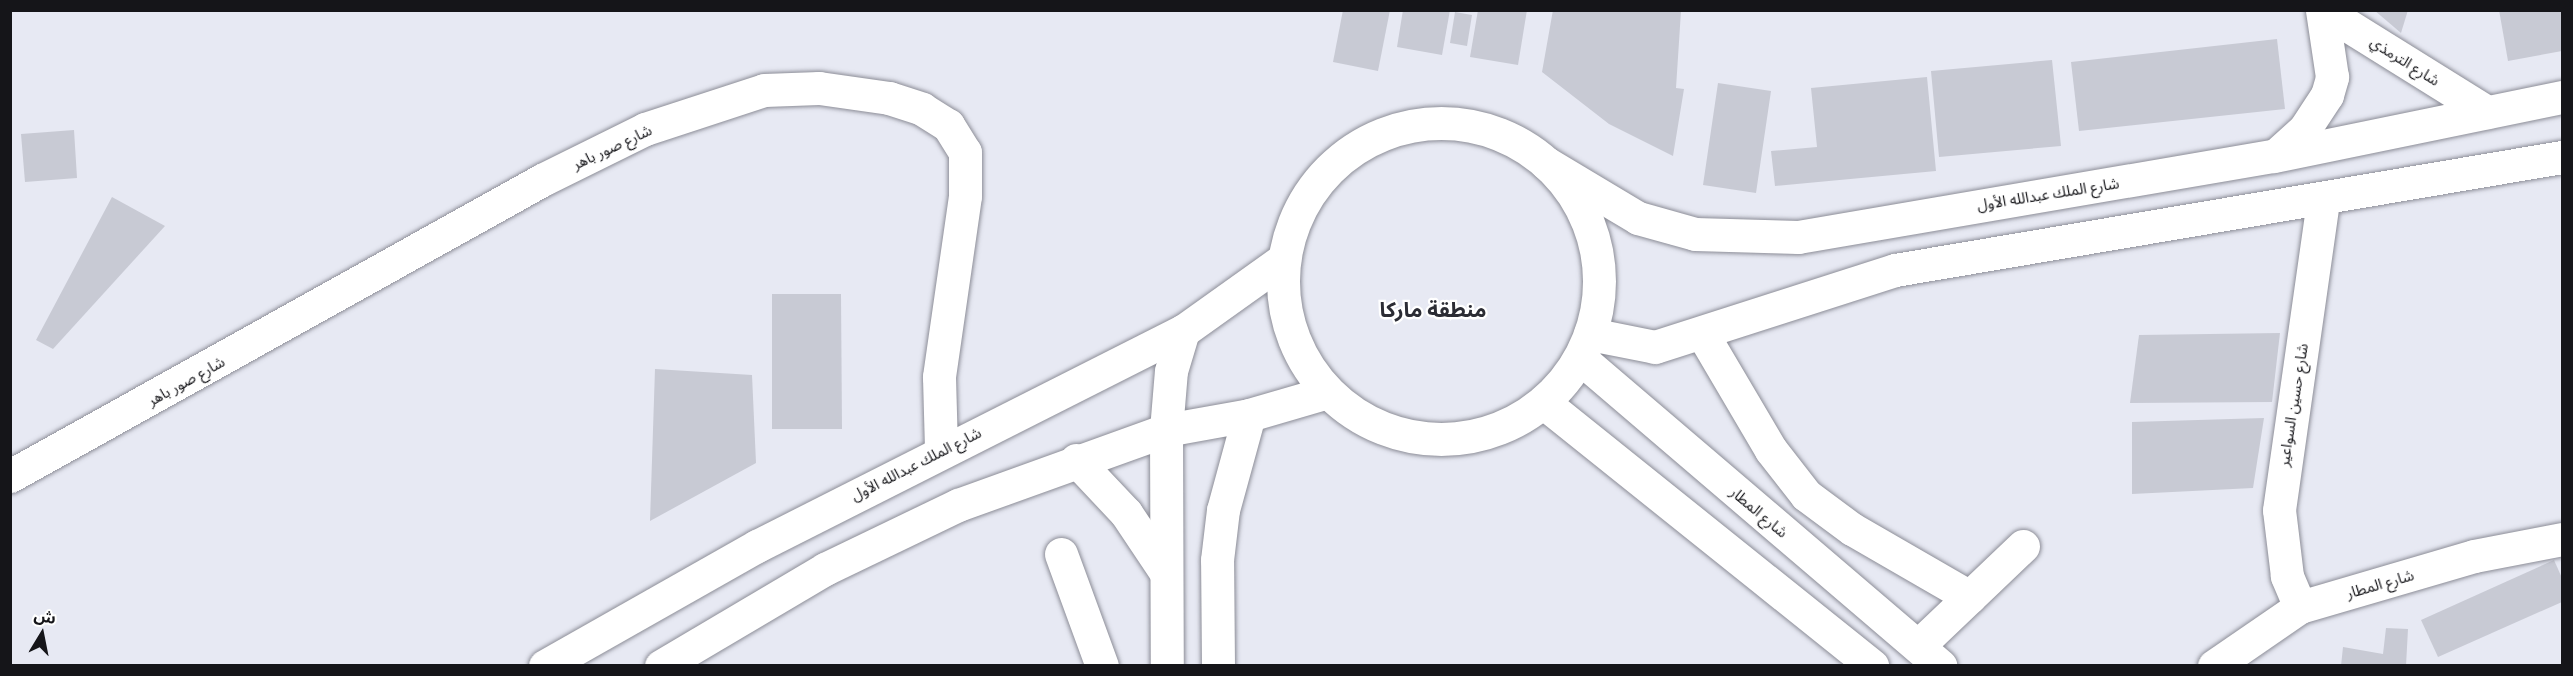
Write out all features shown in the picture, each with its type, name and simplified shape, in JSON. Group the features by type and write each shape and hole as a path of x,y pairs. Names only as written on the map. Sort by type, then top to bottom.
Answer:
{"main road":[{"name":"شارع الترمذي","path":"2322,10 2487,112"},
{"name":"شارع الترمذي","path":"2274,156 2304,130 2327,95 2332,77 2322,10"},
{"name":"شارع صور باهر","path":"10,476 542,180 645,129 764,90 819,88 889,98 922,109 948,126 965,152 965,196 939,377 941,450"},
{"name":"شارع الملك عبدالله الأول","path":"1546,163 1638,218 1695,234 1747,239 1798,237 2274,156 2562,97"},
{"path":"1428,123 1470,125 1511,139 1546,163 1571,191 1589,224 1599,260 1599,298 1585,346 1543,402 1510,423 1473,436 1434,438 1386,428 1359,416 1328,392 1306,363 1290,330 1283,295 1284,258 1295,217 1317,181 1348,152 1386,132 1428,123"},
{"path":"1585,346 1655,347 1895,270 2323,200 2562,157"},
{"name":"شارع حسين السواعير","path":"2300,607 2287,576 2278,510 2323,200"},
{"name":"شارع الملك عبدالله الأول","path":"545,666 757,546 941,450 1183,332 1284,258"},
{"path":"1167,666 1166,430 1171,371 1183,332"},
{"path":"1702,333 1782,466 1806,495 1852,530 1970,597"},
{"name":"شارع المطار","path":"1585,346 1929,656"},
{"path":"661,666 891,534 1076,460 1166,430 1249,415 1328,392"},
{"path":"1543,402 1872,666"},
{"path":"1218,666 1217,609 1223,510 1249,415"},
{"path":"1076,460 1126,513 1166,573"},
{"name":"شارع المطار","path":"2214,666 2300,607 2474,556 2562,539"},
{"path":"1929,656 1970,597 2023,546"},
{"path":"1060,554 1102,666"},
{"path":"1166,610 1217,609"}],"building":[{"path":"1343,10 1390,10 1378,71 1333,62"},
{"path":"1403,10 1450,10 1442,55 1397,47"},
{"path":"1478,10 1527,10 1518,65 1470,57"},
{"path":"1553,10 1681,11 1676,88 1684,89 1673,156 1609,124 1542,72"},
{"path":"2374,10 2408,10 2401,33"},
{"path":"2499,10 2562,10 2562,51 2508,61"},
{"path":"1455,12 1472,15 1467,46 1450,43"},
{"path":"2277,39 2285,109 2079,131 2071,62"},
{"path":"2052,60 2061,146 1939,157 1931,71"},
{"path":"1927,77 1936,171 1775,186 1771,151 1817,147 1811,88"},
{"path":"1718,83 1771,91 1756,193 1703,185"},
{"path":"74,130 77,178 25,182 21,134"},
{"path":"112,197 165,226 53,349 36,340"},
{"path":"772,294 841,294 842,429 772,429"},
{"path":"2280,333 2272,402 2130,403 2139,335"},
{"path":"655,369 752,375 756,463 650,521"},
{"path":"2264,418 2253,488 2132,494 2132,422"},
{"path":"2554,560 2562,578 2562,602 2438,657 2421,620"},
{"path":"2386,628 2408,629 2406,666 2341,666 2343,647 2383,654"}],"district":[{"name":"منطقة ماركا","path":"1433,309"}]}
